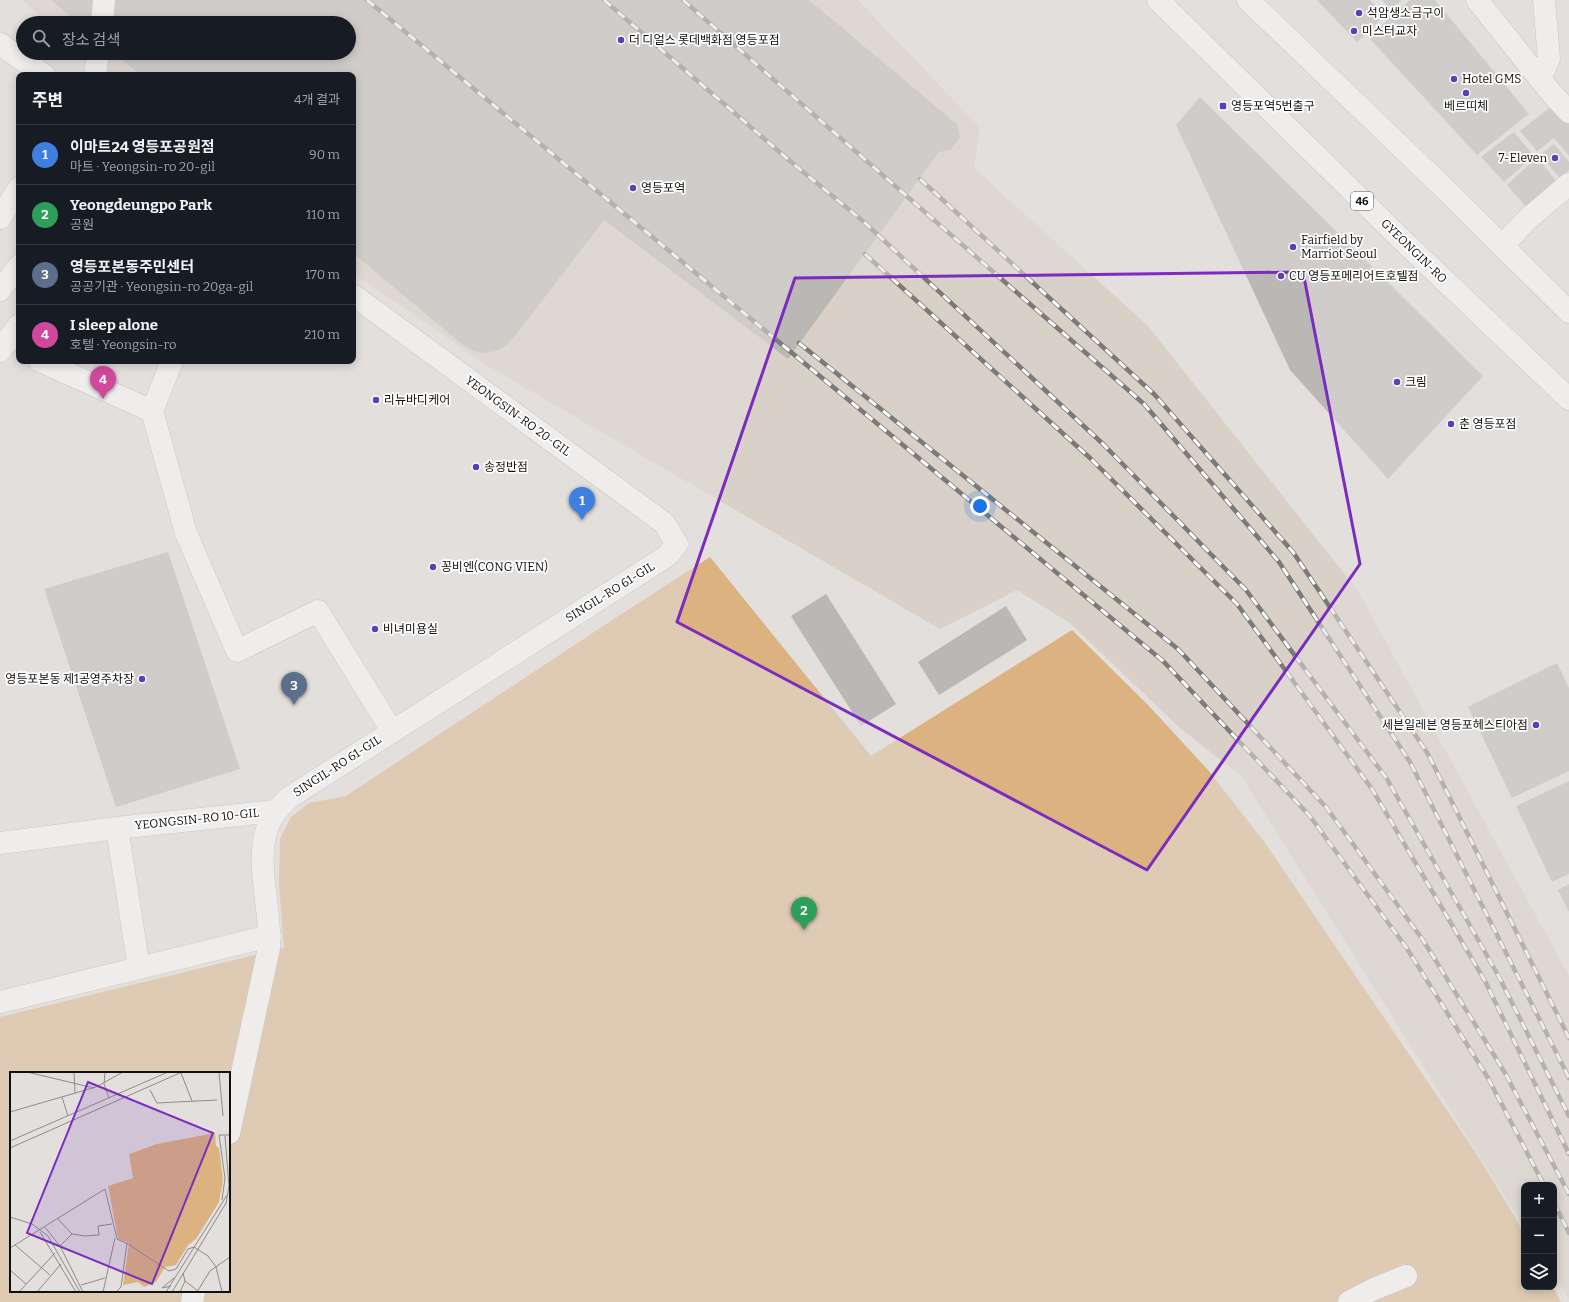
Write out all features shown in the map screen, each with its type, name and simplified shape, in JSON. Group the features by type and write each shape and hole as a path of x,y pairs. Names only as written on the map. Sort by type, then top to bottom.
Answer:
{"street":[{"path":"103,16 104,0"},
{"name":"GYEONGIN-RO","path":"1158,0 1399,237 1569,399"},
{"path":"1248,0 1569,312"},
{"path":"1477,0 1540,79 1569,112"},
{"path":"1540,79 1549,60 1544,0"},
{"path":"0,44 16,55"},
{"path":"23,60 40,72"},
{"path":"95,72 97,60"},
{"path":"1502,246 1529,218 1569,184"},
{"path":"0,218 16,193"},
{"path":"0,290 16,270"},
{"name":"YEONGSIN-RO 20-GIL","path":"356,297 664,523 677,544"},
{"path":"8,349 16,332"},
{"path":"47,364 152,411"},
{"path":"171,364 152,411 186,533 237,651 318,611 392,731"},
{"name":"SINGIL-RO 61-GIL","path":"230,1129 262,987 270,936 263,862 268,826 276,810 290,796 667,556 677,544"},
{"name":"YEONGSIN-RO 10-GIL","path":"0,843 276,810"},
{"name":"YEONGSIN-RO 10-GIL","path":"117,828 139,968"},
{"path":"0,1002 270,936"},
{"path":"1349,1302 1374,1289 1406,1276"},
{"path":"192,1302 194,1292"}],"highlighted area":[{"path":"1303,272 1360,564 1147,870 677,622 795,278"}],"shaded area":[{"path":"22,0 858,0 980,128 974,168 1148,326 1358,591 1569,976 1569,1299 1557,1280 1557,1182 1521,1182 1521,1222 1242,777 1180,728 1071,624 1017,590 940,629 488,366 356,275 356,72 108,72 94,60 356,60 356,16 41,16"},
{"path":"710,557 871,756 1072,630 1148,705 1208,770 1265,843 1474,1150 1515,1217 1521,1228 1521,1290 1555,1290 1561,1302 0,1302 0,1017 284,948 279,884 280,839 291,817 309,803 346,796"}],"building":[{"name":"영등포역","path":"51,0 809,0 958,125 960,138 950,150 939,152 788,359 604,220 507,345 496,351 485,353 474,351 463,345 356,256 356,72 136,72 122,60 356,60 356,16 70,16"},
{"path":"1317,0 1370,0 1385,15 1357,42"},
{"path":"1382,0 1402,0 1391,10"},
{"name":"Hotel GMS","path":"1410,0 1435,0 1529,114 1477,155 1371,40 1370,36"},
{"name":"Fairfield by Marriot Seoul","path":"1200,97 1483,376 1388,479 1290,370 1176,125"},
{"path":"1553,105 1569,121 1569,156 1554,138 1537,151 1520,131"},
{"path":"1514,132 1534,156 1504,182 1481,157"},
{"name":"7-Eleven","path":"1554,144 1569,162 1569,170 1560,178 1540,155"},
{"path":"1537,157 1557,182 1529,210 1507,185"},
{"name":"영등포본동 제1공영주차장","path":"168,552 240,769 116,807 44,589"},
{"path":"826,594 896,704 861,726 791,616"},
{"path":"1006,606 1027,640 939,695 918,662"},
{"path":"1557,663 1569,688 1569,771 1512,798 1468,707"},
{"path":"1569,781 1569,874 1552,882 1516,806"},
{"path":"1569,884 1569,912 1558,890"}],"railway":[{"path":"367,0 1163,661 1309,815 1406,947 1488,1078 1542,1182"},
{"path":"604,0 790,161 864,222 1103,444 1246,590 1387,779 1498,975 1569,1116"},
{"path":"683,0 1144,404 1279,562 1410,762 1569,1078"},
{"path":"920,179 1154,394 1293,552 1428,754 1569,1038"},
{"path":"865,254 1090,458 1237,604 1372,789 1485,981 1569,1154"},
{"path":"799,343 1178,649 1326,807 1423,940 1505,1073 1569,1194"},
{"path":"1557,1209 1569,1233"}],"place":[{"name":"석암생소금구이","path":"1359,13"},
{"name":"미스터교자","path":"1354,31"},
{"name":"더 디얼스 롯데백화점 영등포점","path":"621,40"},
{"name":"Hotel GMS","path":"1454,79"},
{"name":"베르띠체","path":"1466,93"},
{"name":"영등포역5번출구","path":"1223,106"},
{"name":"7-Eleven","path":"1555,158"},
{"name":"영등포역","path":"633,188"},
{"name":"Fairfield by Marriot Seoul","path":"1293,247"},
{"name":"CU 영등포메리어트호텔점","path":"1281,276"},
{"name":"크림","path":"1397,382"},
{"name":"I sleep alone","path":"103,399"},
{"name":"리뉴바디케어","path":"376,400"},
{"name":"춘 영등포점","path":"1451,424"},
{"name":"송정반점","path":"476,467"},
{"name":"이마트24 영등포공원점","path":"582,520"},
{"name":"꽁비엔(CONG VIEN)","path":"433,567"},
{"name":"비녀미용실","path":"375,629"},
{"name":"영등포본동 제1공영주차장","path":"142,679"},
{"name":"영등포본동주민센터","path":"294,705"},
{"name":"세븐일레븐 영등포헤스티아점","path":"1536,725"},
{"name":"Yeongdeungpo Park","path":"804,930"}]}
